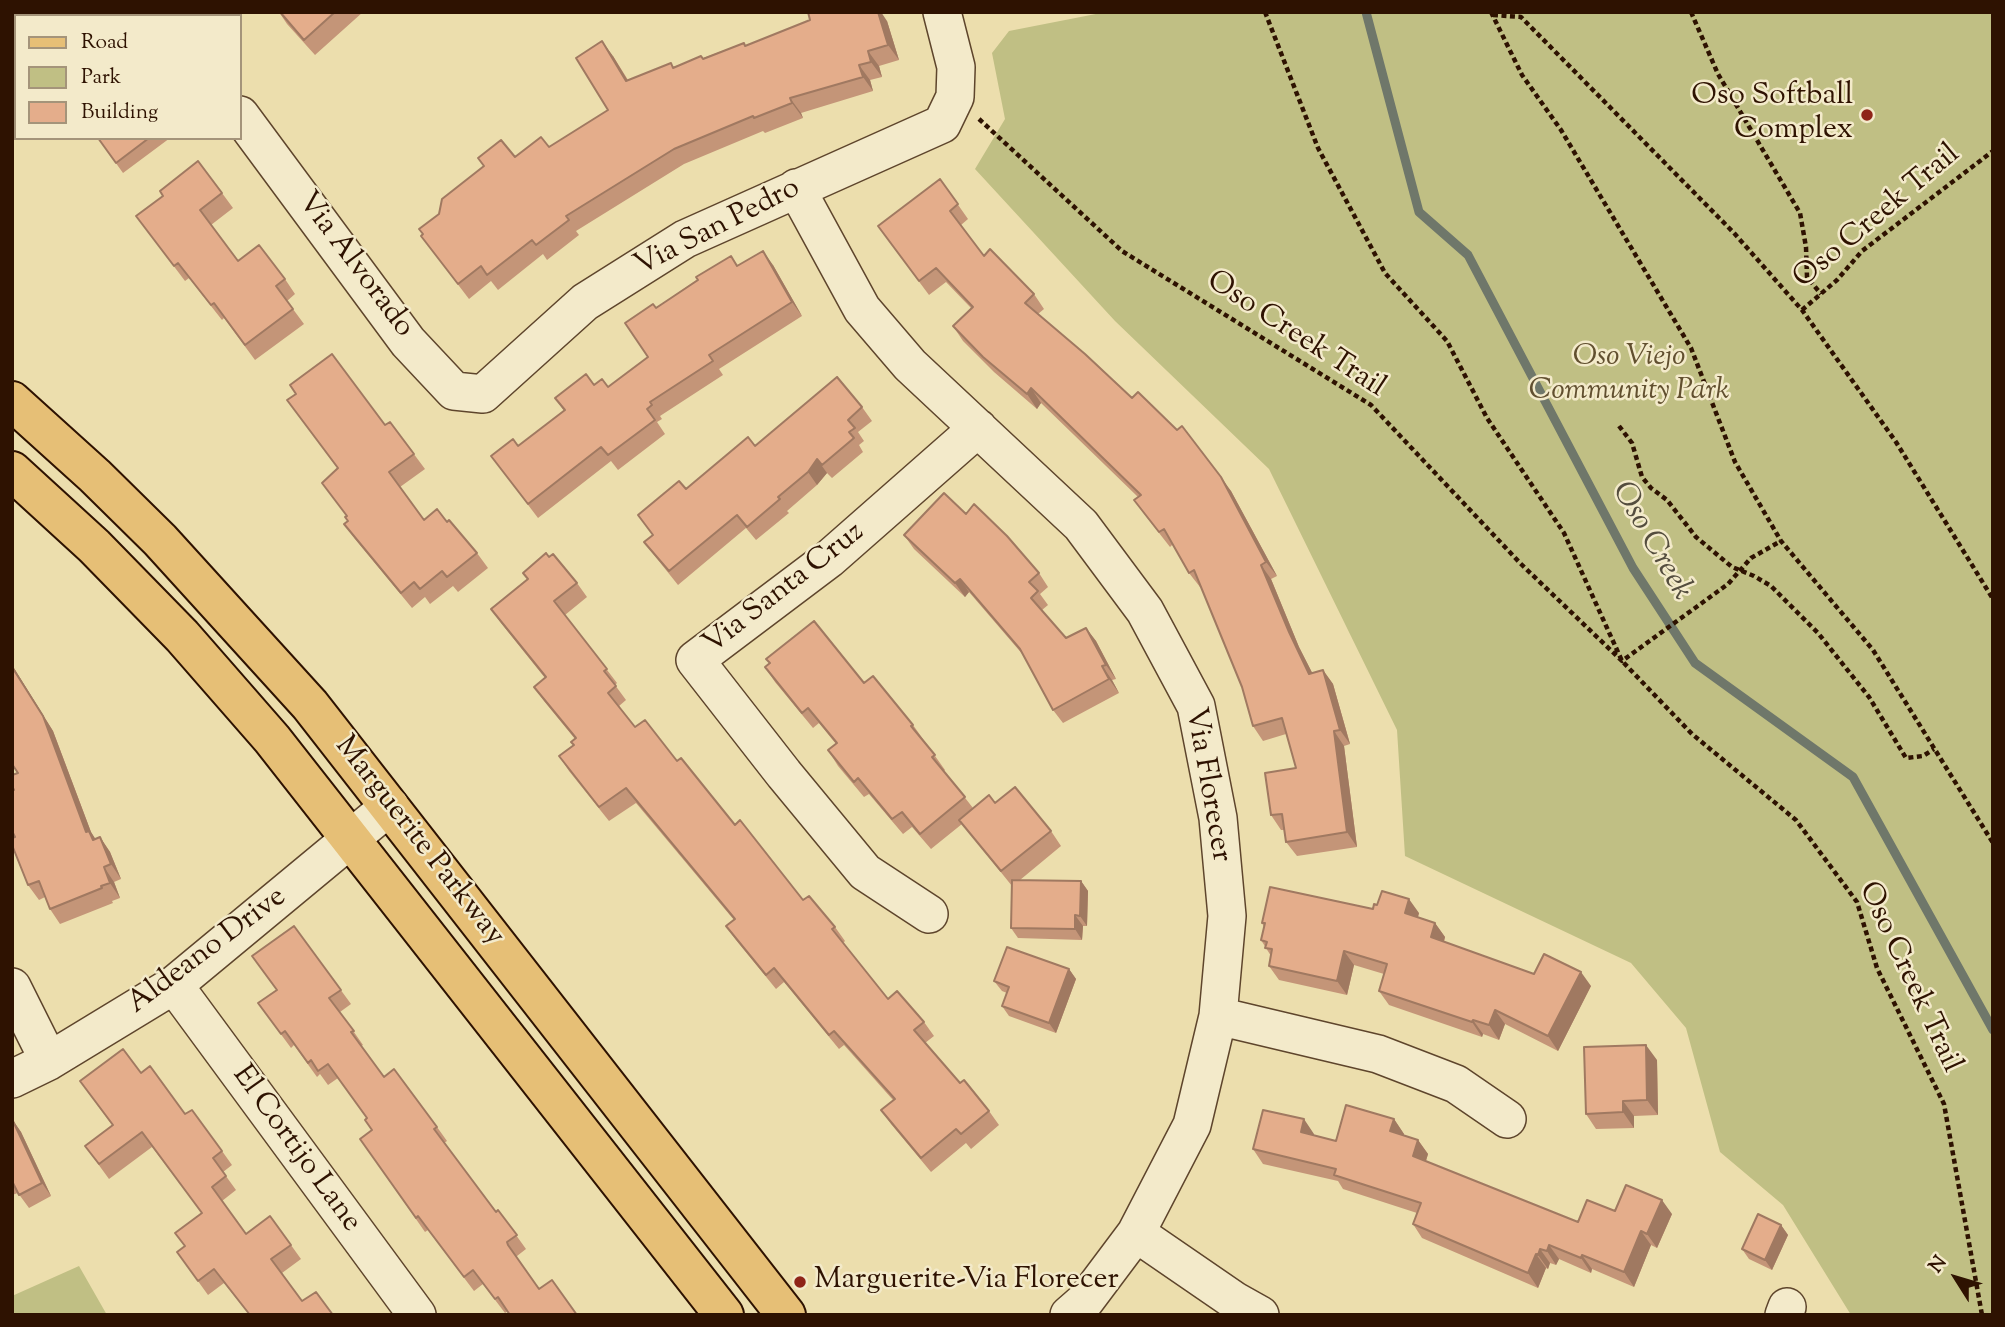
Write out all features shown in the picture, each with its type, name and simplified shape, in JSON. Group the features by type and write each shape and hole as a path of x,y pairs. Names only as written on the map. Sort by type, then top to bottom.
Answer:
{"main road":[{"name":"Marguerite Parkway","path":"12,401 95,476 160,540 310,705 786,1315"},
{"name":"Marguerite Parkway","path":"12,471 94,546 182,636 272,740 724,1315"}],"street":[{"path":"942,12 956,67 949,111"},
{"name":"Via San Pedro","path":"483,394 585,302 685,239 796,188 949,111"},
{"name":"Via Alvorado","path":"242,118 408,342 454,391 483,394"},
{"name":"Via Florecer","path":"796,188 862,309 910,365 1081,525 1146,611 1196,706 1218,818 1227,916 1219,1016 1192,1125 1136,1233 1085,1301 1069,1315"},
{"name":"Via Santa Cruz","path":"929,914 866,872 784,774 695,660 829,559 978,428"},
{"name":"Aldeano Drive","path":"12,1079 49,1061 174,985 390,806"},
{"name":"El Cortijo Lane","path":"174,985 417,1315"},
{"path":"12,987 49,1061"},
{"path":"1219,1016 1378,1054 1456,1084 1507,1119"},
{"path":"1136,1233 1235,1301 1260,1315"}],"path":[{"name":"Oso Creek Trail","path":"1265,12 1318,148 1385,272 1447,341 1487,418 1564,533 1622,661"},
{"path":"1691,12 1718,74 1800,213 1806,247 1807,277 1821,294"},
{"name":"Oso Creek Trail","path":"1492,14 1521,16 1734,233 1802,310 1837,280 1862,251 1993,151"},
{"name":"Oso Creek Trail","path":"1492,14 1522,75 1561,130 1691,348 1735,462 1781,541 1873,650 1993,843"},
{"name":"Oso Creek Trail","path":"949,111 1122,251 1371,405 1521,564 1622,661 1692,734 1796,820 1857,902 1877,968 1944,1104 1982,1315"},
{"path":"1802,310 1896,442 1993,599"},
{"path":"1619,426 1632,443 1642,477 1651,488 1667,500 1696,537 1723,561 1771,586 1818,633 1869,697 1906,758 1923,756 1934,749"},
{"path":"1622,661 1728,584 1751,558 1781,541"}],"green space":[{"name":"Oso Viejo Community Park","path":"1106,12 1993,12 1993,1315 1851,1315 1783,1205 1720,1152 1686,1028 1631,963 1405,856 1397,730 1269,469 1115,321 975,169 1005,119 992,53 1009,31"},
{"path":"79,1266 107,1315 12,1315 12,1296"}],"building":[{"path":"12,12 90,14 14,14 14,24"},
{"path":"280,12 335,12 304,40"},
{"path":"808,12 878,12 888,45 868,51 871,62 859,65 863,77 790,98 792,103 674,149 566,216 569,220 536,245 532,240 487,275 481,266 458,284 421,236 423,234 419,229 439,214 442,199 484,166 478,158 501,140 515,157 541,137 549,147 608,110 576,58 602,41 626,81 671,63 673,68 701,56 703,59 744,43 745,46 810,20"},
{"path":"99,140 146,140 116,163"},
{"path":"198,161 222,193 200,210 238,261 259,245 285,279 276,286 293,309 245,345 214,303 211,305 178,263 174,266 136,216 163,196 160,191"},
{"path":"940,179 958,204 950,211 984,256 990,249 1034,294 1025,303 1132,398 1138,392 1177,430 1182,426 1221,477 1266,562 1261,565 1309,674 1323,670 1340,730 1334,731 1347,832 1286,842 1282,814 1271,815 1265,773 1296,768 1282,718 1253,726 1242,687 1194,570 1189,573 1164,529 1159,532 1134,500 1141,495 1031,388 1027,394 983,357 953,326 973,307 936,268 919,281 878,226"},
{"path":"763,251 792,302 709,355 713,361 650,402 652,405 647,409 655,420 608,455 601,447 528,504 491,456 513,439 518,446 565,410 555,398 586,374 594,385 602,379 608,387 648,357 625,323 653,304 656,308 698,280 696,277 731,256 737,266"},
{"path":"332,354 385,425 390,422 414,454 389,472 424,520 437,509 477,553 447,577 442,571 420,589 414,582 401,593 344,524 348,521 345,517 347,516 322,483 338,468 287,400 296,394 290,385"},
{"path":"837,377 862,407 848,420 855,428 849,432 854,438 822,465 817,459 808,472 747,527 737,515 669,571 644,542 653,535 638,515 679,481 686,489 748,437 755,446"},
{"path":"944,493 966,514 974,504 1007,536 1039,573 1029,582 1038,591 1031,598 1066,638 1086,628 1106,665 1102,666 1109,679 1053,710 1020,649 960,579 955,583 904,535"},
{"path":"546,553 549,557 553,554 577,583 554,601 607,669 604,671 616,686 608,693 635,727 645,720 677,761 681,758 735,825 740,820 803,900 809,896 835,927 832,929 888,999 897,991 924,1022 914,1030 960,1083 964,1080 989,1111 961,1134 956,1129 921,1158 881,1110 895,1099 834,1031 829,1035 774,968 766,975 726,926 735,919 626,788 599,807 559,756 574,745 571,742 576,738 534,687 546,677 491,609 528,579 523,573"},
{"path":"814,621 864,683 873,676 913,725 911,726 935,755 932,757 965,797 920,834 902,812 892,819 858,778 854,782 828,750 837,743 808,708 802,713 765,667 770,663 766,659"},
{"path":"12,667 43,716 86,832 89,831 93,840 100,837 111,864 104,867 110,883 50,909 39,881 28,885 12,845 12,838 15,837 12,831 12,775 18,773 12,764"},
{"path":"1015,787 1051,831 1001,871 959,820 989,795 995,803"},
{"path":"1012,880 1081,881 1080,916 1075,915 1075,929 1011,928"},
{"path":"1270,887 1373,909 1382,891 1409,899 1405,913 1435,923 1431,937 1534,974 1544,954 1581,972 1548,1036 1495,1010 1489,1025 1473,1020 1472,1022 1379,991 1387,964 1344,951 1337,981 1269,966 1272,949 1265,948 1267,942 1261,940"},
{"path":"294,926 341,990 329,998 354,1031 351,1032 384,1077 394,1069 437,1127 434,1129 496,1212 498,1210 517,1235 507,1242 508,1245 539,1289 552,1280 577,1315 510,1315 498,1297 495,1299 473,1270 464,1277 418,1216 416,1218 360,1139 372,1130 365,1120 367,1118 328,1064 318,1071 311,1060 308,1063 285,1031 281,1034 258,1003 277,990 252,956"},
{"path":"1007,947 1069,969 1049,1023 1002,1006 1009,987 994,981"},
{"path":"1646,1045 1647,1100 1623,1101 1623,1112 1586,1114 1584,1047"},
{"path":"123,1049 141,1073 150,1066 185,1114 192,1110 222,1151 213,1158 226,1176 212,1187 246,1234 270,1216 291,1245 271,1259 302,1301 316,1292 333,1315 250,1315 214,1269 198,1281 177,1252 185,1246 175,1233 202,1213 142,1132 99,1164 85,1146 113,1125 80,1081"},
{"path":"1346,1105 1394,1119 1390,1131 1418,1140 1413,1156 1578,1222 1587,1200 1615,1211 1626,1185 1662,1200 1647,1234 1641,1231 1624,1272 1549,1245 1547,1251 1540,1249 1538,1255 1536,1254 1528,1273 1413,1224 1421,1203 1334,1175 1336,1169 1253,1149 1263,1110 1304,1119 1301,1132 1336,1141"},
{"path":"12,1119 42,1183 19,1195 12,1181"},
{"path":"1758,1214 1781,1225 1765,1260 1742,1249"}],"waterway":[{"name":"Oso Creek","path":"1366,12 1419,212 1468,255 1633,568 1695,663 1853,777 1993,1030"}],"place":[{"name":"Oso Softball Complex","path":"1867,115"},
{"name":"Marguerite-Via Florecer","path":"800,1282"}]}
